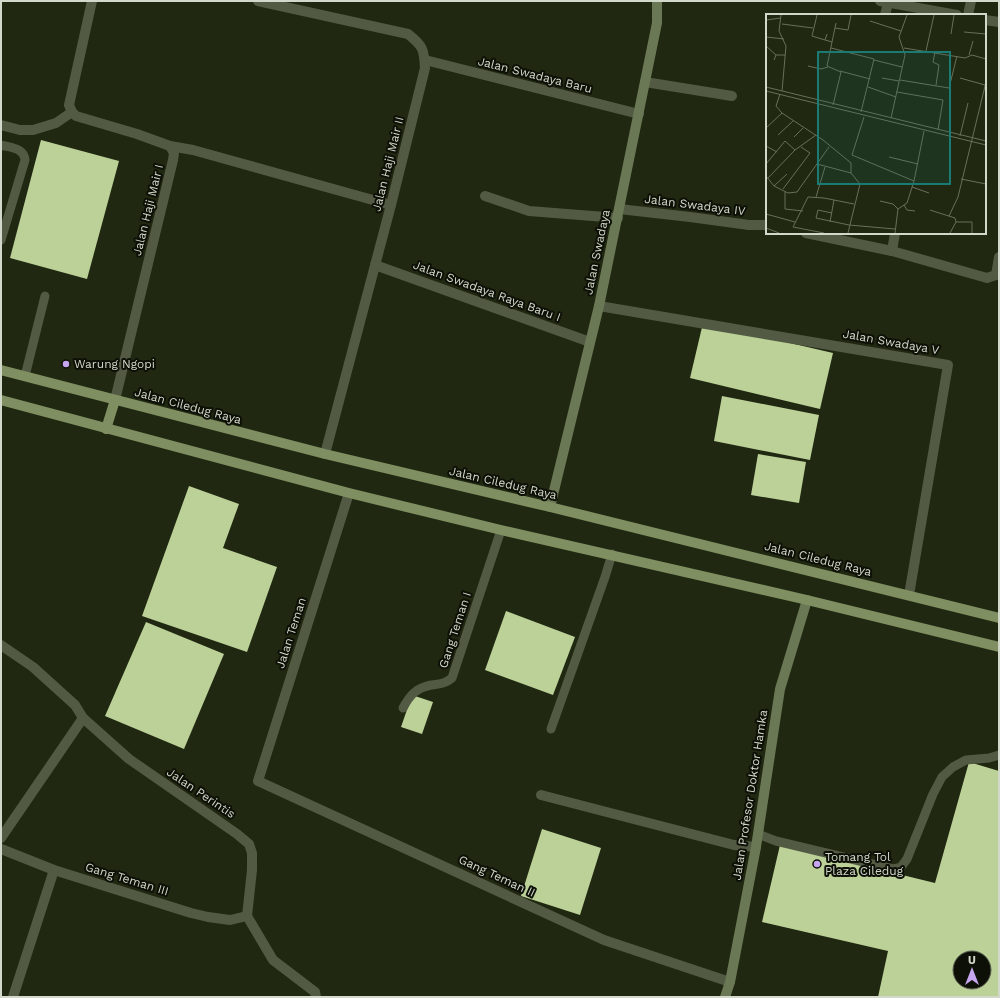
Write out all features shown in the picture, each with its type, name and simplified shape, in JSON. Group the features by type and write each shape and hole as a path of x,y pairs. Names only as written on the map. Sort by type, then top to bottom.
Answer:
{"main road":[{"name":"Jalan Ciledug Raya","path":"1,370 325,454 550,507 999,618"},
{"path":"1,400 349,493 501,530 612,554 808,600 999,647"},
{"path":"106,429 115,400"}],"street":[{"path":"92,1 69,104 72,112 76,116 137,134 170,146 193,150 391,205"},
{"name":"Jalan Haji Mair II","path":"258,1 408,34 418,42 423,49 425,60 424,74 391,205 325,454"},
{"name":"Jalan Swadaya","path":"550,507 599,306 619,214 657,23 657,1"},
{"path":"968,14 971,1"},
{"path":"886,14 884,2 951,14"},
{"path":"986,20 999,22"},
{"name":"Jalan Swadaya Baru","path":"425,60 638,114"},
{"path":"645,82 732,96"},
{"path":"1,125 20,130 33,130 56,123 72,112"},
{"name":"Jalan Haji Mair I","path":"115,400 173,160 174,153 170,146"},
{"name":"Jalan Swadaya IV","path":"485,196 529,211 690,217 749,225 766,225"},
{"path":"811,234 892,251 987,278 996,275 999,257"},
{"path":"892,251 895,234"},
{"name":"Jalan Swadaya Raya Baru I","path":"375,265 590,342"},
{"name":"Jalan Swadaya V","path":"599,306 948,365 909,595"},
{"name":"Jalan Teman","path":"258,781 349,493"},
{"name":"Jalan Profesor Doktor Hamka","path":"725,997 730,982 756,847 780,689 808,600"},
{"name":"Jalan Perintis","path":"1,645 38,672 75,705 84,718 129,759 237,834 249,844 252,853 252,870 247,916"},
{"path":"1,838 84,718"},
{"name":"Gang Teman II","path":"258,781 604,940 730,982"},
{"path":"540,795 734,845 756,847"},
{"name":"Gang Teman III","path":"1,849 54,870 208,917 230,920 247,916"},
{"path":"14,997 54,870"},
{"path":"247,916 273,960 315,992 316,997"}],"lane":[{"path":"1,145 21,150 24,154 25,160 1,240"},
{"path":"25,376 45,296"},
{"name":"Gang Teman I","path":"403,708 409,696 418,689 446,683 452,678 501,530"},
{"path":"551,729 612,554"},
{"path":"758,834 776,841 892,869 901,867 907,859 933,794 942,777 953,767 966,760 989,758 999,755"}],"building":[{"path":"41,140 119,161 87,279 10,258"},
{"path":"703,323 833,353 820,409 690,378"},
{"path":"722,396 819,415 810,460 714,441"},
{"path":"758,454 806,462 799,503 751,495"},
{"path":"189,486 239,504 223,548 277,567 247,652 142,616"},
{"path":"506,611 575,637 553,695 485,670"},
{"path":"146,622 224,654 184,749 105,716"},
{"path":"412,695 433,702 422,734 401,727"},
{"name":"Tomang Tol Plaza Ciledug","path":"969,762 999,771 999,997 878,997 888,951 762,922 780,845 935,883"},
{"path":"542,829 601,848 580,915 521,896"}],"place":[{"name":"Warung Ngopi","path":"66,364"},
{"name":"Tomang Tol Plaza Ciledug","path":"817,864"}]}
